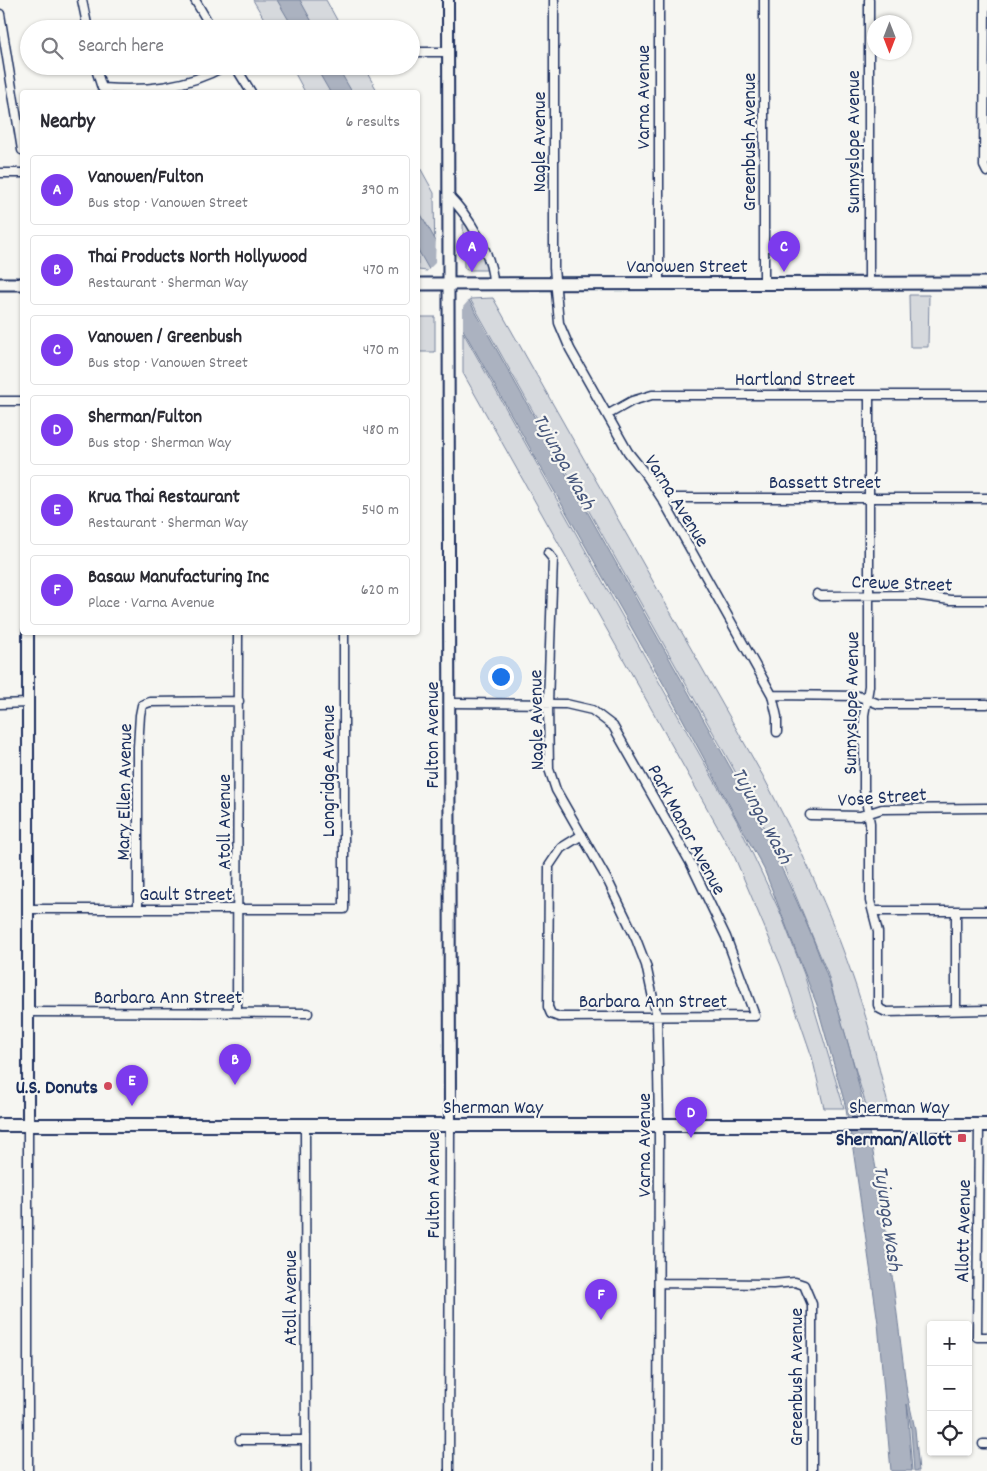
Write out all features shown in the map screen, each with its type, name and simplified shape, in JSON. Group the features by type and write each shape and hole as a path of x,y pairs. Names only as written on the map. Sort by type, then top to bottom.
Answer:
{"main road":[{"name":"Vanowen Street","path":"420,284 987,283"},
{"path":"0,284 20,284"},
{"name":"Sherman Way","path":"0,1125 983,1125"}],"street":[{"path":"82,0 86,20"},
{"path":"195,0 207,20"},
{"name":"Fulton Avenue","path":"448,0 449,1471"},
{"name":"Nagle Avenue","path":"554,0 555,284"},
{"name":"Varna Avenue","path":"659,0 659,284"},
{"name":"Greenbush Avenue","path":"764,0 764,284"},
{"name":"Sunnyslope Avenue","path":"868,283 869,0"},
{"path":"985,0 986,171"},
{"path":"0,14 20,138"},
{"path":"420,52 447,52"},
{"path":"96,75 102,88 177,86 192,82 206,75"},
{"path":"241,75 250,90"},
{"path":"0,173 20,173"},
{"path":"448,195 464,214 489,258 492,268 492,284"},
{"name":"Varna Avenue","path":"555,284 562,335 628,452 664,502 772,694 777,718 777,732"},
{"name":"Hartland Street","path":"607,415 632,401 652,395 987,395"},
{"name":"Sunnyslope Avenue","path":"869,395 869,686 864,715 864,789 869,813 870,897 878,932 880,1009 886,1012 956,1010"},
{"path":"0,401 20,401"},
{"name":"Bassett Street","path":"664,502 672,498 987,498"},
{"name":"Nagle Avenue","path":"548,553 553,559 548,761 556,790 582,835"},
{"name":"Crewe Street","path":"817,594 820,596 914,595 950,600 987,600"},
{"path":"28,635 28,1471"},
{"name":"Atoll Avenue","path":"237,1012 239,910 238,635"},
{"name":"Longridge Avenue","path":"344,635 344,909"},
{"path":"772,694 858,696 879,704 987,704"},
{"name":"Mary Ellen Avenue","path":"138,909 138,747 142,706 150,702 239,701"},
{"path":"0,704 28,704"},
{"name":"Park Manor Avenue","path":"449,704 582,706 605,718 613,726 690,862 726,937 755,1016"},
{"name":"Vose Street","path":"810,815 860,816 882,809 987,808"},
{"name":"Varna Avenue","path":"582,835 609,883 636,940 646,965 657,1017 659,1124 658,1471"},
{"name":"Barbara Ann Street","path":"582,835 561,848 549,866 548,1007 551,1014 560,1017 755,1016"},
{"name":"Gault Street","path":"28,909 344,909"},
{"path":"956,910 956,1010 987,1010"},
{"path":"874,911 987,911"},
{"name":"Barbara Ann Street","path":"28,1012 308,1013"},
{"name":"Atoll Avenue","path":"305,1125 306,1471"},
{"name":"Allott Avenue","path":"983,1125 978,1234 977,1337 987,1337"},
{"path":"978,1234 987,1234"},
{"name":"Greenbush Avenue","path":"659,1283 773,1284 795,1282 804,1285 812,1304 812,1471"},
{"path":"240,1440 306,1440"}],"shaded area":[{"path":"253,0 326,0 337,20 265,20"},
{"path":"277,0 300,0 311,20 289,20"},
{"path":"296,75 368,75 377,90 304,90"},
{"path":"320,75 342,75 351,90 329,90"},
{"path":"420,168 434,193 435,263 427,271 420,270"},
{"path":"420,213 739,783 769,842 810,932 843,1026 866,1117 889,1254 907,1393 915,1429 919,1471 914,1471 907,1404 912,1471 891,1471 878,1323 852,1142 845,1104 817,1005 764,869 668,692 420,254"},
{"path":"463,224 466,224 485,258 488,270 467,270 464,268"},
{"path":"909,295 929,295 928,347 910,347"},
{"path":"493,298 763,776 791,832 818,888 852,975 870,1031 889,1108 867,1109 827,972 783,865 746,791 470,299"},
{"path":"420,317 435,317 435,352 420,352"},
{"path":"463,332 737,821 780,912 804,974 844,1108 824,1108 812,1057 781,966 735,858 463,373"}],"pier":[{"path":"436,237 470,299 463,307 463,332 427,271 435,263"}],"place":[{"name":"Vanowen/Fulton","path":"472,272"},
{"name":"Vanowen / Greenbush","path":"784,272"},
{"name":"Thai Products North Hollywood","path":"235,1085"},
{"name":"U.S. Donuts","path":"108,1086"},
{"name":"Krua Thai Restaurant","path":"132,1106"},
{"name":"Sherman/Fulton","path":"691,1138"},
{"name":"Sherman/Allott","path":"962,1138"},
{"name":"Basaw Manufacturing Inc","path":"601,1320"}],"water label":[{"name":"Tujunga Wash","path":"565,461"},
{"name":"Tujunga Wash","path":"763,815"},
{"name":"Tujunga Wash","path":"889,1218"}]}
